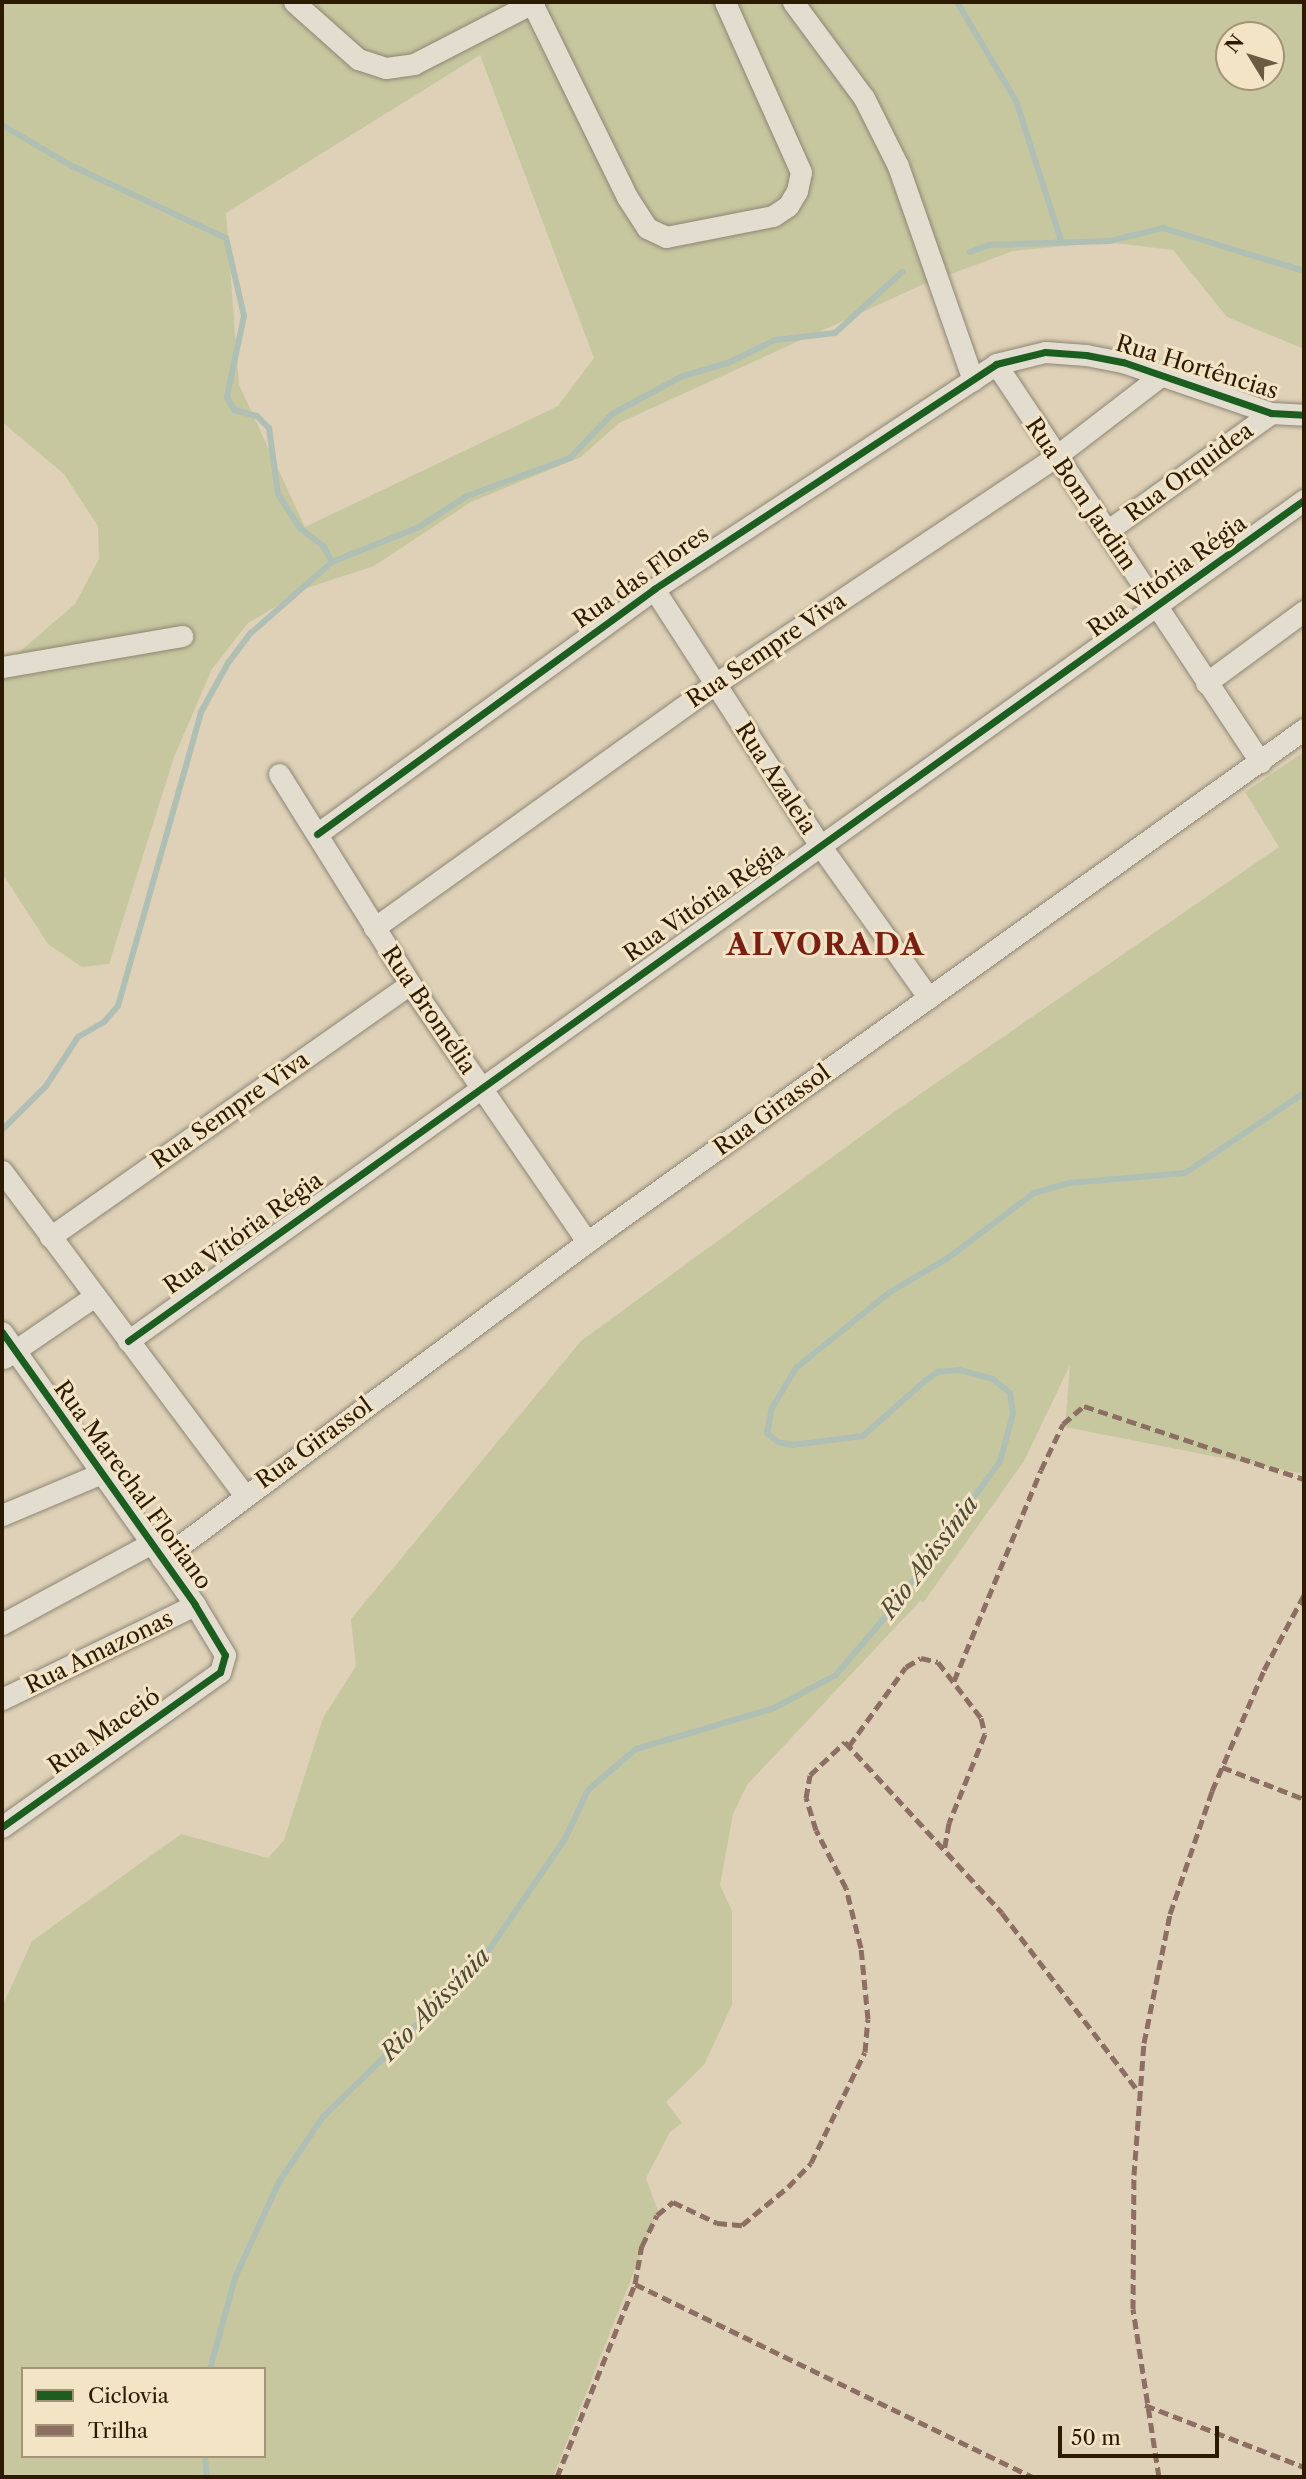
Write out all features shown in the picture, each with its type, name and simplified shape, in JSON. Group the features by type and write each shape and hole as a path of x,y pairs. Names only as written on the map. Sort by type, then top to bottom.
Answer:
{"street":[{"path":"294,2 358,59 386,68 414,64 526,4 627,197 647,228 666,237 773,216 788,205 797,191 801,172 725,2"},
{"path":"793,2 864,97 898,166 973,380"},
{"name":"Rua Hortências","path":"996,365 1045,352 1086,355 1271,413 1304,415"},
{"name":"Rua das Flores","path":"317,835 654,589 996,365"},
{"name":"Rua Bom Jardim","path":"996,365 1260,762"},
{"name":"Rua Sempre Viva","path":"374,928 715,684 1055,457 1160,376"},
{"name":"Rua Orquidea","path":"1107,531 1271,413"},
{"name":"Rua Vitória Régia","path":"128,1340 480,1085 1156,609 1304,500"},
{"name":"Rua Azaleia","path":"654,589 819,844 929,998"},
{"path":"1206,683 1304,611"},
{"path":"2,667 182,636"},
{"name":"Rua Girassol","path":"2,1623 156,1552 244,1495 587,1242 1304,729"},
{"name":"Rua Bromélia","path":"279,774 410,984 587,1242"},
{"name":"Rua Sempre Viva","path":"50,1237 410,984"},
{"path":"2,1171 244,1495"},
{"path":"8,1356 94,1296"},
{"name":"Rua Marechal Floriano","path":"2,1332 8,1356 102,1473 222,1645 225,1664"},
{"path":"2,1515 102,1473"},
{"name":"Rua Amazonas","path":"2,1699 195,1605"},
{"name":"Rua Maceió","path":"2,1827 220,1672 225,1664"}],"green space":[{"path":"2,2 1304,2 1304,349 1227,317 1173,250 1105,242 1013,251 924,284 619,423 581,457 471,502 374,566 307,588 248,623 212,669 174,757 109,964 82,967 48,944 2,873 2,667 75,604 99,559 98,526 64,474 2,422","holes":["480,55 594,358 558,406 305,527 239,385 226,213"]},
{"path":"1304,752 1304,1474 1065,1427 1070,1365 1024,1461 923,1603 921,1600 747,1785 733,1814 720,1885 732,1911 732,2005 704,2065 666,2102 682,2123 670,2132 646,2178 658,2211 553,2477 2,2477 2,2007 32,1941 181,1834 268,1858 284,1840 323,1718 356,1666 351,1619 581,1341 894,1112 1279,847 1245,792"}],"waterway":[{"path":"957,2 1016,101 1061,240"},
{"path":"2,125 72,166 226,238 244,316 227,397 234,410 257,416 269,428 278,494 300,528 324,547 332,562"},
{"path":"970,252 989,245 1110,241 1163,228 1304,271"},
{"path":"2,1130 46,1086 78,1037 104,1022 118,1006 201,712 228,663 251,633 332,562 419,527 467,496 570,458 612,414 683,376 728,363 775,340 835,333 902,272"},
{"name":"Rio Abissínia","path":"211,2367 235,2278 279,2182 322,2118 480,1963 565,1839 588,1790 636,1749 774,1708 836,1675 897,1603 1000,1461 1013,1414 1010,1393 993,1379 959,1370 938,1372 926,1380 863,1436 793,1445 778,1442 767,1433 772,1408 796,1368 890,1292 948,1258 1034,1193 1069,1183 1185,1173 1304,1093"},
{"name":"Rio Abissínia","path":"205,2458 207,2477"}],"marked path":[{"path":"954,1681 1041,1470 1063,1424 1084,1406 1304,1479"},
{"path":"1159,2477 1133,2309 1134,2175 1144,2043 1170,1914 1212,1791 1264,1670 1304,1595"},
{"path":"849,1746 906,1667 921,1658 938,1662 981,1718 985,1734 949,1823 944,1850"},
{"path":"635,2284 642,2246 657,2215 673,2202 717,2223 742,2225 788,2187 811,2163 865,2052 868,2019 861,1948 846,1888 816,1830 806,1798 810,1775 845,1742 1002,1913 1139,2092"},
{"path":"1222,1767 1304,1799"},
{"path":"557,2477 635,2284 1033,2477"},
{"path":"1145,2405 1304,2467"}],"cycle path":[{"path":"317,834 654,589 996,364 1045,352 1086,355 1123,362 1271,413 1304,415"},
{"path":"128,1341 1304,500"},
{"path":"2,1332 195,1605 225,1655 220,1672 2,1827"}],"district":[{"name":"ALVORADA","path":"826,945"}]}
